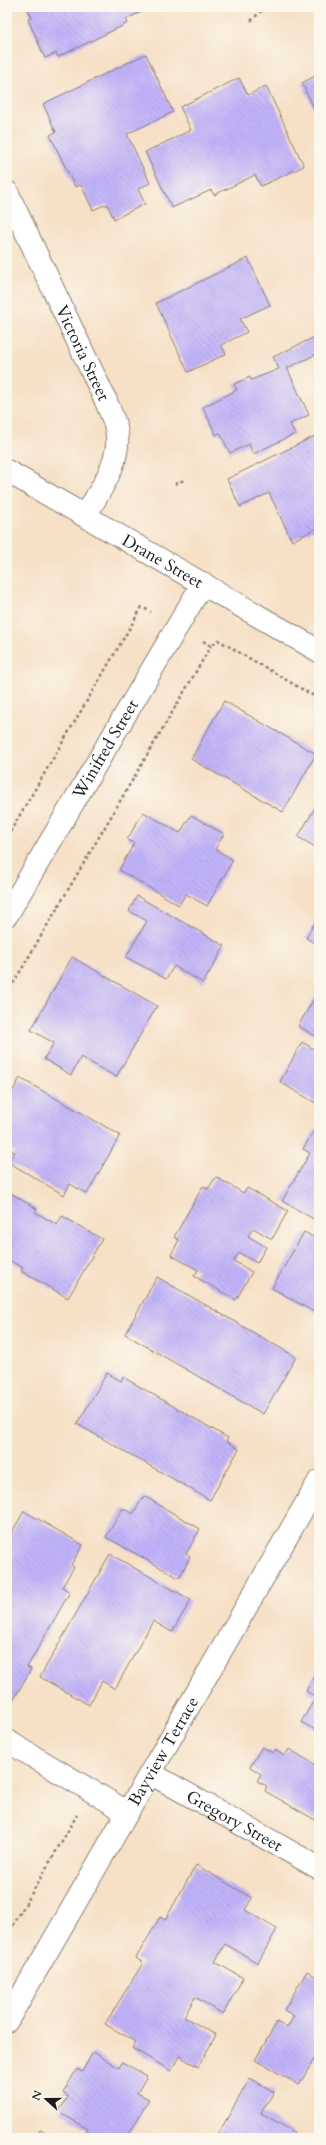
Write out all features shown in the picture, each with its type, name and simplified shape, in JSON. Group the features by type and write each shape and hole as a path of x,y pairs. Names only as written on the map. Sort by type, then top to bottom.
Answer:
{"street":[{"name":"Victoria Street","path":"7,192 106,401 116,428 117,446 115,459 85,516"},
{"name":"Drane Street","path":"7,471 319,651"},
{"name":"Winifred Street","path":"7,915 203,583"},
{"name":"Bayview Terrace","path":"7,2021 319,1481"},
{"path":"7,1741 127,1812"},
{"name":"Gregory Street","path":"150,1773 319,1868"}],"path":[{"path":"251,21 260,12 270,7"},
{"path":"175,484 184,480"},
{"path":"7,837 142,607 153,613"},
{"path":"200,639 211,646"},
{"path":"7,994 211,646 218,640 319,699"},
{"path":"7,1936 78,1813"}],"building":[{"path":"27,7 152,7 126,19 128,23 58,57 56,53 45,58 28,19 32,18"},
{"path":"146,54 173,112 127,134 150,183 138,189 145,204 114,219 107,204 93,210 81,185 75,187 50,135 56,132 43,104"},
{"path":"319,74 319,119 302,83"},
{"path":"239,78 248,95 266,86 304,166 261,186 255,175 214,195 211,190 172,208 145,152 191,130 180,107"},
{"path":"248,258 270,305 240,319 247,332 221,345 226,354 188,372 156,303"},
{"path":"319,335 319,364 315,355 287,368 309,415 290,424 295,434 253,454 249,444 230,453 220,433 216,435 203,407 237,390 234,384 250,377 251,380 279,369 273,357"},
{"path":"319,434 319,527 292,541 269,493 240,507 227,479"},
{"path":"224,701 316,754 283,812 191,759"},
{"path":"319,801 319,849 298,837"},
{"path":"143,812 180,833 191,815 224,834 215,849 233,860 207,906 186,894 179,905 119,870 134,843 127,840"},
{"path":"137,896 225,946 203,983 174,966 166,979 126,957 147,921 129,911"},
{"path":"319,915 319,945 306,938"},
{"path":"72,957 157,1006 116,1077 81,1057 71,1075 44,1059 54,1043 31,1030"},
{"path":"319,990 319,1038 298,1026"},
{"path":"302,1042 319,1052 319,1105 280,1082"},
{"path":"20,1078 120,1135 87,1194 70,1184 64,1195 8,1162 15,1152 7,1148 7,1101"},
{"path":"317,1126 319,1127 319,1222 282,1201 310,1153 303,1149"},
{"path":"216,1177 243,1193 247,1188 288,1211 272,1239 253,1228 248,1236 266,1247 257,1263 239,1253 236,1257 234,1261 252,1272 236,1300 194,1276 198,1270 171,1255 179,1240 174,1237 203,1186 208,1189"},
{"path":"7,1191 37,1209 35,1212 57,1225 62,1216 102,1239 68,1298 21,1271 23,1268 7,1259"},
{"path":"304,1232 319,1240 319,1308 316,1313 272,1288"},
{"path":"157,1277 296,1357 263,1414 125,1334"},
{"path":"107,1373 121,1381 123,1377 228,1438 226,1441 239,1449 210,1500 77,1424"},
{"path":"144,1496 200,1529 186,1554 190,1557 179,1578 106,1537 123,1508 133,1514"},
{"path":"24,1511 83,1545 71,1565 74,1567 62,1587 70,1592 27,1667 31,1669 14,1699 7,1695 7,1541"},
{"path":"110,1554 191,1600 172,1632 153,1621 115,1689 102,1681 89,1705 40,1677"},
{"path":"319,1667 319,1732 301,1722 316,1697 306,1691"},
{"path":"262,1747 273,1753 275,1750 285,1756 289,1749 319,1767 319,1817 317,1821 265,1791 267,1786 257,1781 261,1774 250,1767"},
{"path":"196,1865 252,1898 245,1910 277,1929 258,1963 225,1944 215,1962 243,1978 223,2014 195,1997 184,2017 216,2035 198,2067 179,2056 171,2071 132,2048 136,2042 105,2024 143,1963 136,1958 160,1917 165,1920"},
{"path":"307,1971 316,1977 319,1972 319,2051 299,2085 255,2060 277,2022 287,2028 294,2016 284,2010"},
{"path":"93,2052 119,2068 122,2062 147,2076 137,2093 149,2099 127,2138 95,2138 86,2132 88,2129 59,2112 68,2096 63,2093 77,2069 82,2072"},
{"path":"250,2078 274,2092 261,2113 294,2132 291,2138 216,2138"},
{"path":"40,2130 54,2138 35,2138"}]}
